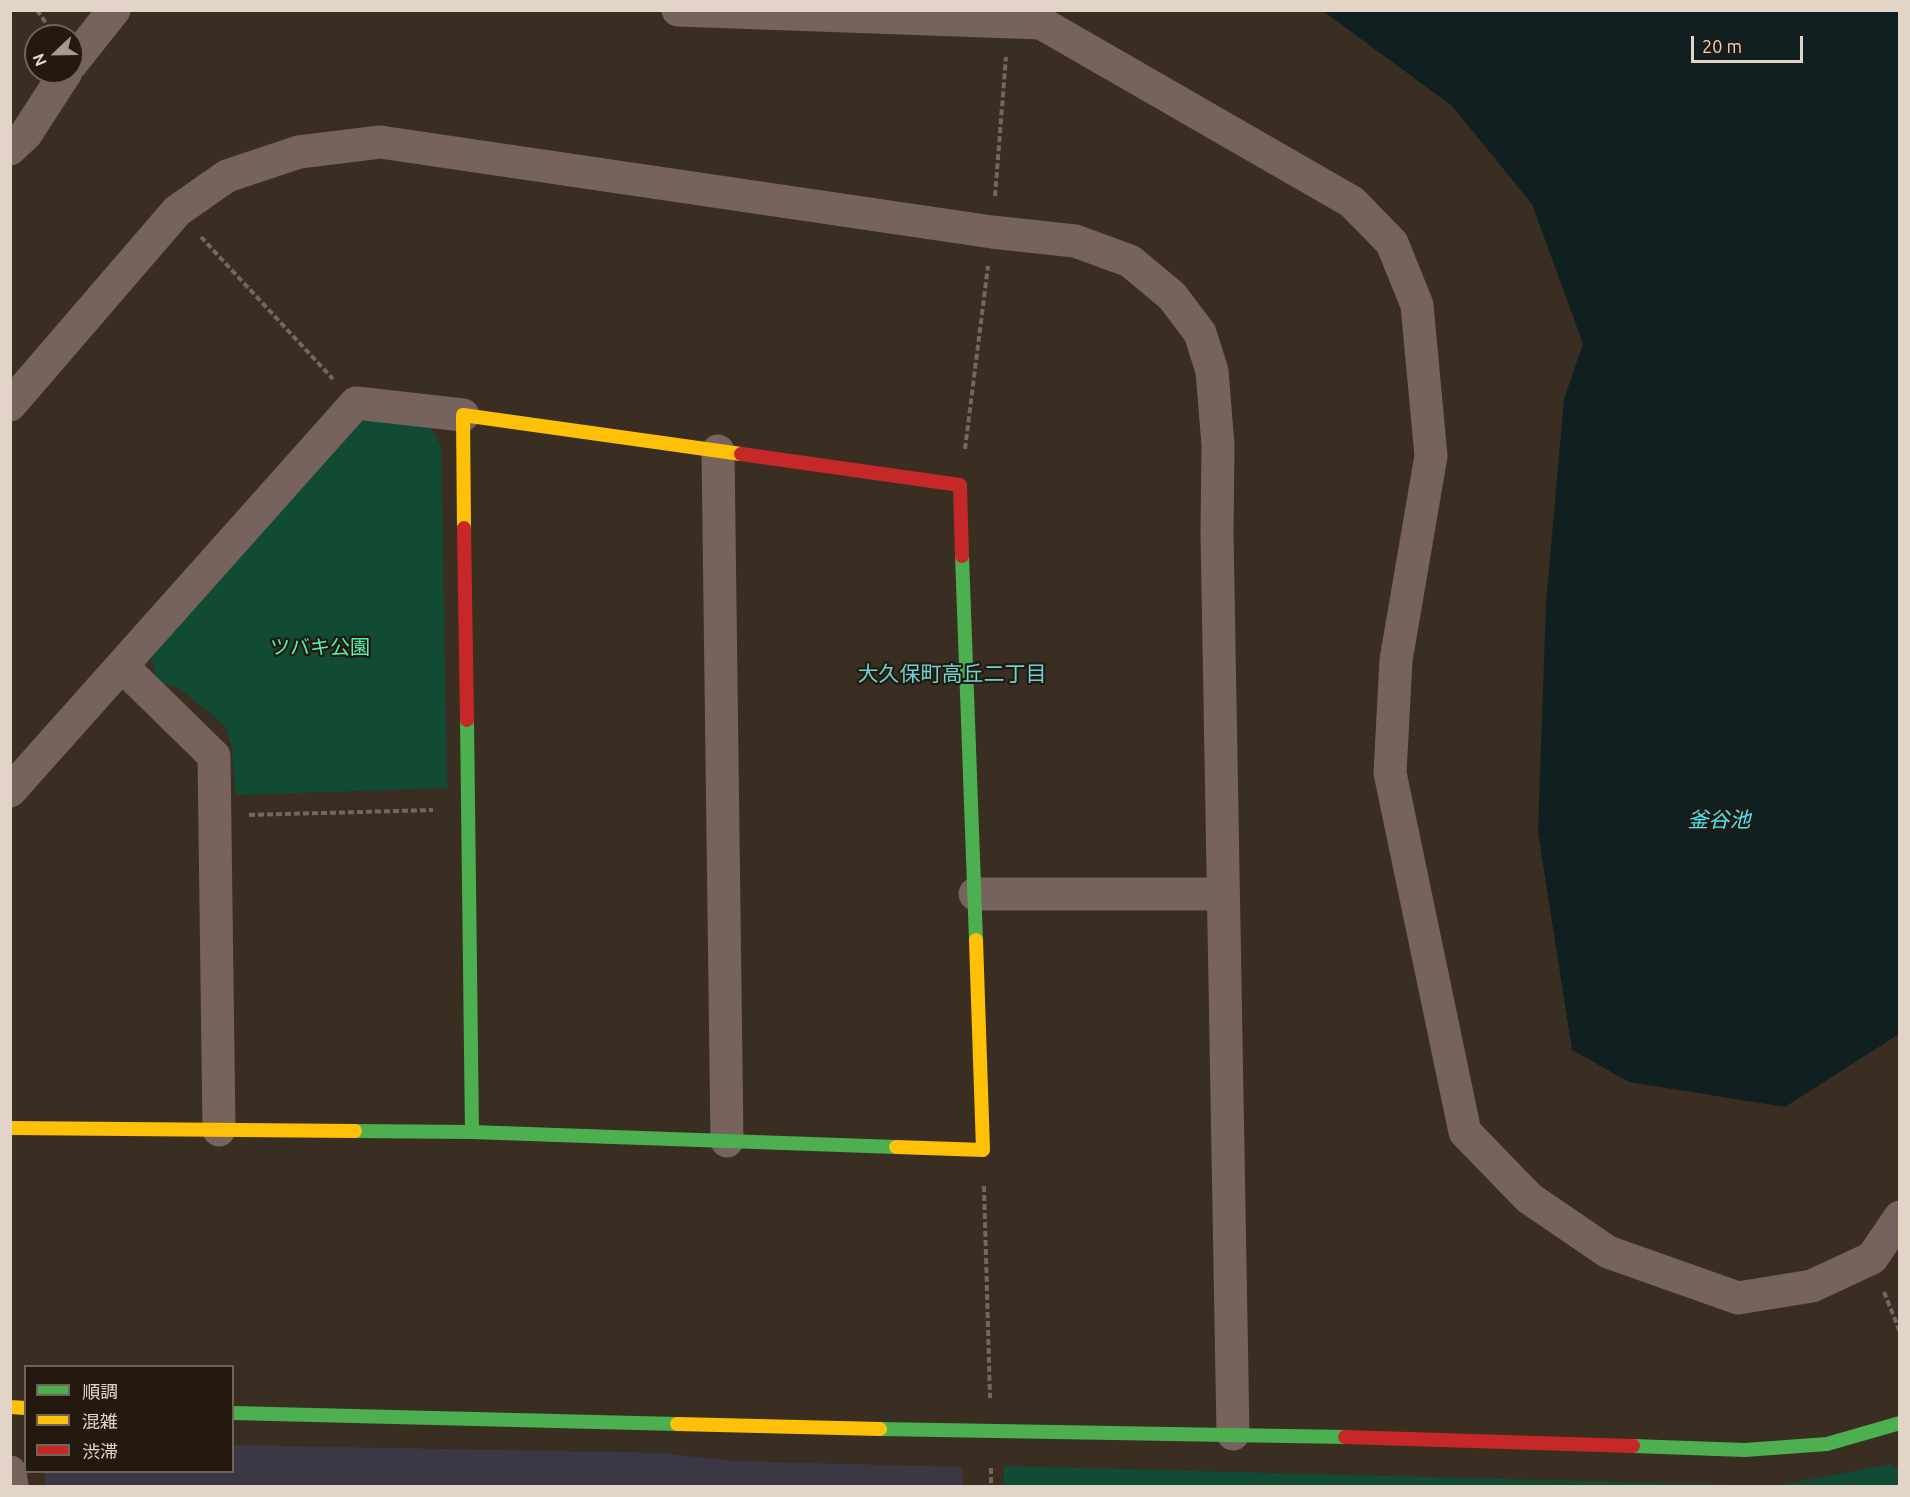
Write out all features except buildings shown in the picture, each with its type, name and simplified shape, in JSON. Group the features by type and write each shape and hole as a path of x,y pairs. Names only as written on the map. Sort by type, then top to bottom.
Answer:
{"street":[{"path":"84,48 114,10"},
{"path":"678,10 1009,20 1041,23 1352,202 1392,243 1417,305 1431,456 1396,660 1390,773 1465,1132 1529,1198 1608,1252 1738,1298 1812,1286 1872,1258 1899,1217"},
{"path":"10,149 26,134 58,84"},
{"path":"10,405 177,211 227,176 299,152 380,142 992,232 1075,241 1130,261 1172,296 1200,333 1212,371 1218,445 1217,532 1233,1434"},
{"path":"10,791 356,403 463,415 960,485 983,1150 472,1132 10,1128"},
{"path":"463,415 472,1132"},
{"path":"718,451 727,1141"},
{"path":"122,666 214,756 219,1130"},
{"path":"975,894 1223,894"},
{"path":"234,1413 991,1432 1233,1434 1745,1450 1827,1444 1899,1423"},
{"path":"10,1472 12,1486"}],"path":[{"path":"37,10 47,24"},
{"path":"960,485 992,232 1009,20"},
{"path":"177,211 356,403"},
{"path":"215,816 468,809"},
{"path":"983,1150 991,1432"},
{"path":"1872,1258 1899,1332"}],"shaded area":[{"path":"234,1445 660,1453 732,1461 962,1467 963,1486 46,1486 44,1473 234,1473"}],"green space":[{"name":"ツバキ公園","path":"382,415 427,422 441,446 447,788 236,795 231,744 226,728 178,688 157,681 152,658 164,639 357,423"},
{"path":"1891,1464 1899,1469 1899,1486 1776,1486"},
{"path":"1004,1466 1776,1486 1004,1486"}],"water":[{"name":"釜谷池","path":"1323,11 1899,11 1899,1034 1785,1107 1629,1082 1572,1050 1538,832 1546,603 1564,399 1583,344 1532,204 1452,106"}],"traffic: fast":[{"path":"962,556 976,940"},
{"path":"467,720 472,1132"},
{"path":"355,1131 472,1132 896,1147"},
{"path":"234,1413 677,1424"},
{"path":"1633,1446 1745,1450 1827,1444 1900,1423"},
{"path":"880,1429 1345,1437"}],"traffic: slow":[{"path":"464,528 463,415 741,454"},
{"path":"896,1147 983,1150 976,940"},
{"path":"10,1128 355,1131"},
{"path":"10,1407 24,1408"},
{"path":"677,1424 880,1429"}],"traffic: jam":[{"path":"741,454 960,485 962,556"},
{"path":"464,528 467,720"},
{"path":"1345,1437 1633,1446"}],"district":[{"name":"大久保町高丘二丁目","path":"952,674"}]}
